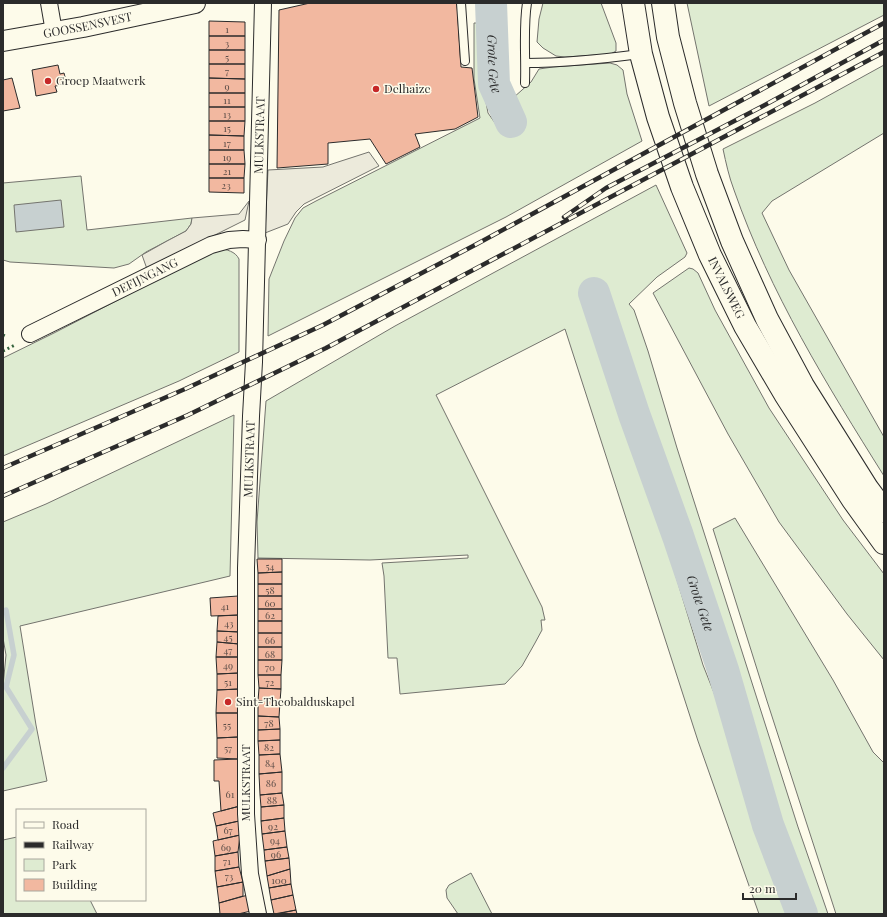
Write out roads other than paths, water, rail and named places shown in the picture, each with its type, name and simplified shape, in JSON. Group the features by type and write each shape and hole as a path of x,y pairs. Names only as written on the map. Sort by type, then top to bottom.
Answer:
{"main road":[{"name":"INVALSWEG","path":"633,3 641,54 658,117 682,187 714,262 745,326 785,394 853,500 884,543"},
{"name":"INVALSWEG","path":"663,3 668,37 685,103 707,174 732,241 767,319 803,386 867,488 884,511"}],"street":[{"path":"49,3 54,32"},
{"name":"GOOSSENSVEST","path":"3,41 194,3"},
{"name":"MULKSTRAAT","path":"258,914 250,874 246,814 246,568 258,240 263,3"},
{"name":"DEFIJNGANG","path":"33,333 211,245 229,240 258,240"}],"lane":[{"path":"461,3 465,61"},
{"path":"525,83 525,14 527,3"},
{"path":"526,63 605,59 641,54"}],"waterway":[{"name":"Grote Gete","path":"491,3 494,84 511,122"},
{"name":"Grote Gete","path":"594,293 634,414 678,536 723,670 768,825 802,914"},
{"path":"3,611 6,610 14,655 6,687 32,729 3,768"}],"railway":[{"path":"3,468 185,389 323,325 475,245 884,23"},
{"path":"564,217 606,188 763,106 884,40"},
{"path":"3,496 188,415 326,348 884,52"}],"place":[{"name":"Groep Maatwerk","path":"48,81"},
{"name":"Delhaize","path":"376,89"},
{"name":"Sint-Theobalduskapel","path":"228,702"}]}
